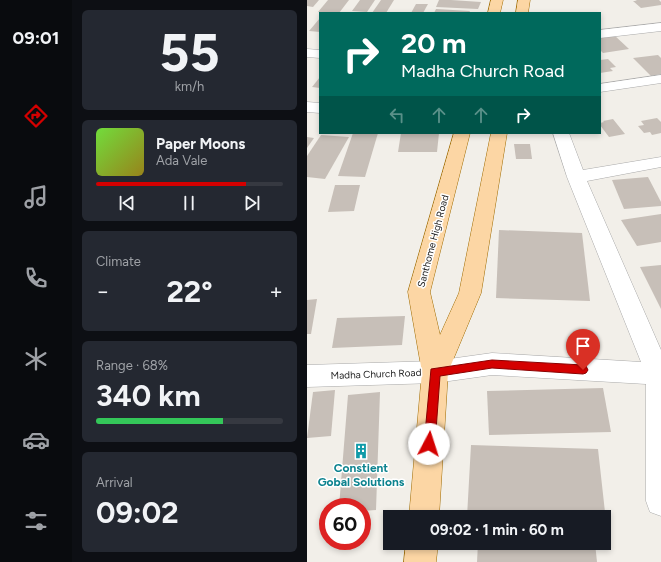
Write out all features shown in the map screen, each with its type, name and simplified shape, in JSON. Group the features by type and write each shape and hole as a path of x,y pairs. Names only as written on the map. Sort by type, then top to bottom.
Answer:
{"main road":[{"path":"494,12 497,0"},
{"path":"522,12 524,0"},
{"name":"Santhome High Road","path":"425,510 435,372 419,292 462,134"},
{"path":"435,372 471,293 499,134"},
{"path":"420,562 421,550"}],"street":[{"path":"601,34 661,27"},
{"path":"307,53 319,54"},
{"path":"601,88 661,79"},
{"path":"307,107 319,108"},
{"path":"561,134 576,177 660,374 661,501"},
{"path":"576,177 661,162"},
{"name":"Madha Church Road","path":"307,376 435,372 492,364 660,374"}],"building":[{"path":"307,0 319,0 313,7 307,6"},
{"path":"328,0 349,0 340,12 318,12"},
{"path":"360,0 375,0 367,12 352,11"},
{"path":"381,0 394,0 387,12 373,12"},
{"path":"439,0 481,2 478,9 436,7"},
{"path":"635,0 659,0 661,5 641,8 633,1 637,1"},
{"path":"416,4 428,4 424,12 412,12"},
{"path":"436,9 470,11 470,12 434,12"},
{"path":"319,19 319,32 309,31"},
{"path":"613,34 629,49 603,53 601,51 601,35"},
{"path":"658,55 661,58 661,74 651,76 633,58"},
{"path":"608,59 616,67 610,68 613,71 601,73 601,60"},
{"path":"319,78 319,88 312,87"},
{"path":"657,118 661,122 661,133 652,135 650,132 644,133 638,126 644,125 641,121"},
{"path":"613,119 625,134 609,137 601,126 601,123 604,122 603,121"},
{"path":"353,134 378,134 365,177 338,176"},
{"path":"401,134 439,134 437,152 398,152"},
{"path":"321,135 349,137 325,179 307,177 307,156"},
{"path":"307,137 314,138 307,148"},
{"path":"514,144 530,144 532,159 516,159"},
{"path":"648,177 661,202 661,206 624,209 612,180"},
{"path":"335,185 360,185 354,211 328,212"},
{"path":"661,214 661,242 637,246 621,220"},
{"path":"499,230 582,233 590,301 496,298"},
{"path":"661,265 661,309 640,267"},
{"path":"317,299 311,334 307,334 307,300"},
{"path":"405,316 402,345 332,348 337,318"},
{"path":"603,388 611,432 489,435 487,391"},
{"path":"335,390 331,436 307,438 313,392"},
{"name":"Constient Gobal Solutions","path":"380,392 376,510 371,510 371,498 340,498 348,395"},
{"path":"471,445 598,449 605,510 467,510"},
{"path":"478,550 596,550 597,562 477,562"}],"place":[{"name":"Constient Gobal Solutions","path":"361,451"}],"route":[{"path":"429,444 435,372 492,364 583,370"}]}
